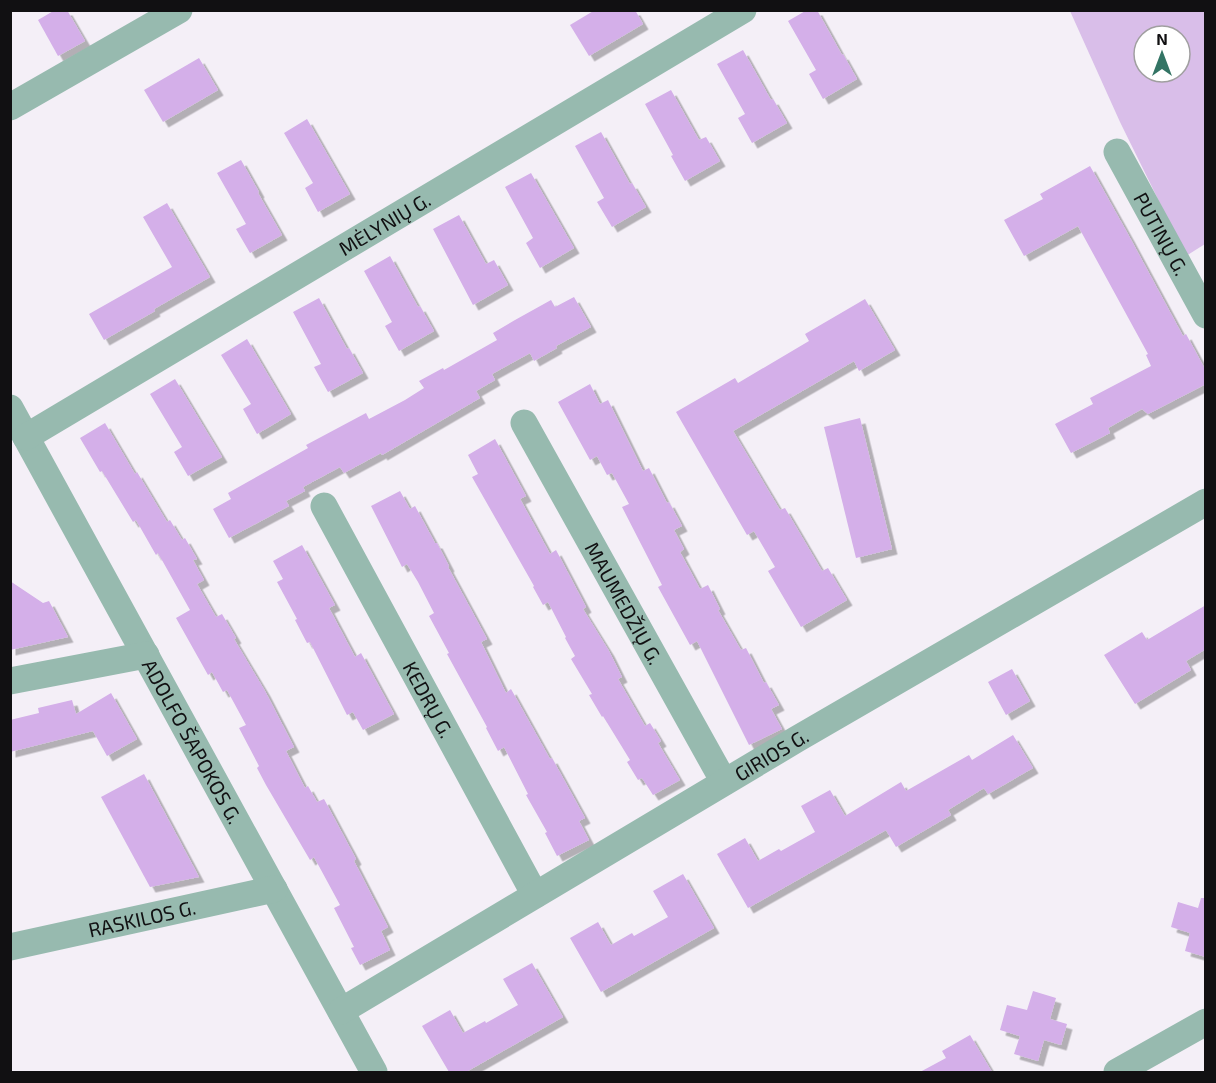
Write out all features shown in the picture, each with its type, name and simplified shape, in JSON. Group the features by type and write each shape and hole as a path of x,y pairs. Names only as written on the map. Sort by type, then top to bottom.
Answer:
{"street":[{"path":"10,107 179,10"},
{"name":"MĖLYNIŲ G.","path":"26,437 743,10"},
{"name":"PUTINŲ G.","path":"1118,152 1206,315"},
{"name":"ADOLFO ŠAPOKOS G.","path":"10,408 374,1072"},
{"name":"MAUMEDŽIŲ G.","path":"524,423 724,782"},
{"name":"GIRIOS G.","path":"341,1011 724,782 1206,502"},
{"name":"KEDRŲ G.","path":"324,506 536,895"},
{"path":"10,681 146,655"},
{"name":"RASKILOS G.","path":"10,947 274,889"},
{"path":"1117,1072 1206,1022"}],"shaded area":[{"path":"1070,11 1205,11 1205,244 1186,256 1120,122"}],"building":[{"path":"55,10 67,10 85,41 58,56 38,20"},
{"path":"595,10 635,10 643,24 589,56 570,25"},
{"path":"807,10 817,10 857,79 823,99 809,74 816,70 788,21"},
{"path":"743,50 771,100 773,99 787,123 752,143 738,118 745,114 717,64"},
{"path":"199,58 218,90 163,122 144,90"},
{"path":"671,90 699,140 706,137 720,161 685,181 645,104"},
{"path":"307,119 350,194 318,212 305,188 313,183 284,133"},
{"path":"601,132 630,184 632,183 646,207 612,227 597,202 604,198 575,146"},
{"path":"241,160 282,235 250,253 236,229 246,224 217,173"},
{"path":"1090,166 1183,336 1186,334 1206,371 1206,384 1148,414 1142,409 1108,428 1110,433 1071,453 1055,424 1093,404 1090,398 1151,366 1146,355 1148,354 1078,226 1024,256 1004,220 1043,199 1040,194"},
{"path":"531,173 574,248 540,268 526,243 533,238 505,187"},
{"path":"167,203 210,277 104,340 89,314 172,267 143,217"},
{"path":"459,215 486,264 494,260 508,285 473,305 433,229"},
{"path":"390,256 434,331 399,351 385,326 392,322 364,271"},
{"path":"574,297 591,327 534,361 530,353 492,374 495,380 476,391 480,398 382,455 381,453 344,473 340,467 303,487 305,491 286,501 289,506 229,538 213,509 231,499 228,493 308,448 306,445 366,413 369,419 405,400 424,388 419,381 443,368 444,370 497,340 493,333 515,320 551,300 555,307"},
{"path":"319,298 363,373 328,392 314,367 321,364 293,312"},
{"path":"865,299 895,350 859,371 854,361 733,431 780,510 785,508 822,571 828,568 847,600 801,627 768,571 775,567 754,531 747,535 676,412 735,378 738,383 809,341 805,334"},
{"path":"247,339 291,414 257,434 243,409 251,404 221,355"},
{"path":"175,379 222,457 188,476 174,452 182,447 150,394"},
{"path":"590,384 600,404 608,400 643,471 649,468 667,503 669,502 682,526 674,530 684,549 680,552 700,589 708,585 720,609 718,610 741,650 746,648 764,683 766,682 779,705 771,709 782,729 749,745 697,641 690,645 658,587 662,585 622,507 629,504 612,473 607,475 597,456 590,460 558,402"},
{"path":"860,418 892,549 856,558 824,427"},
{"path":"105,423 167,522 170,520 182,540 185,538 197,559 193,560 204,580 197,584 216,617 222,614 265,691 294,747 286,751 305,788 308,786 317,802 324,799 356,859 354,861 388,927 381,931 390,950 360,965 351,948 354,947 334,908 340,905 314,857 310,860 257,768 259,766 239,728 246,725 227,690 223,692 212,672 208,675 176,618 190,610 158,553 156,555 136,520 133,522 80,438"},
{"path":"495,439 526,496 520,499 550,554 556,550 586,607 583,609 622,677 618,679 645,726 650,723 661,741 658,743 680,780 653,795 642,778 638,780 627,762 630,760 589,695 592,694 571,659 575,656 548,602 543,605 472,477 478,474 468,455"},
{"path":"400,491 410,509 415,506 437,543 487,639 481,642 506,693 511,689 585,818 579,821 589,840 557,856 504,747 498,751 447,654 449,653 429,616 434,613 418,582 407,564 402,567 371,506"},
{"path":"302,545 335,605 329,608 355,657 361,653 394,714 363,730 353,712 347,715 310,642 307,643 277,582 283,579 273,561"},
{"path":"10,581 43,603 49,601 68,637 10,650"},
{"path":"1206,605 1206,649 1186,661 1191,670 1135,704 1104,655 1142,632 1147,640"},
{"path":"1012,669 1030,701 1006,715 988,682"},
{"path":"111,693 137,739 107,756 93,731 10,752 10,720 39,713 38,708 72,700 76,714"},
{"path":"1013,735 1033,768 988,794 984,788 948,810 951,815 896,847 886,830 748,908 717,854 745,838 758,861 815,832 801,806 830,790 845,816 901,782 906,791 969,755 972,760"},
{"path":"144,774 199,877 150,887 101,797"},
{"path":"683,874 714,928 601,992 570,938 598,922 611,945 632,933 634,936 668,917 653,891"},
{"path":"1201,898 1206,898 1206,957 1185,951 1190,933 1171,927 1178,902 1198,908"},
{"path":"532,963 563,1017 466,1072 449,1072 422,1026 450,1010 463,1033 518,1005 503,979"},
{"path":"1033,991 1056,998 1050,1019 1067,1024 1061,1045 1044,1040 1038,1061 1014,1054 1020,1036 1000,1030 1007,1005 1027,1010"},
{"path":"970,1035 992,1072 920,1072 946,1058 942,1051"}]}
